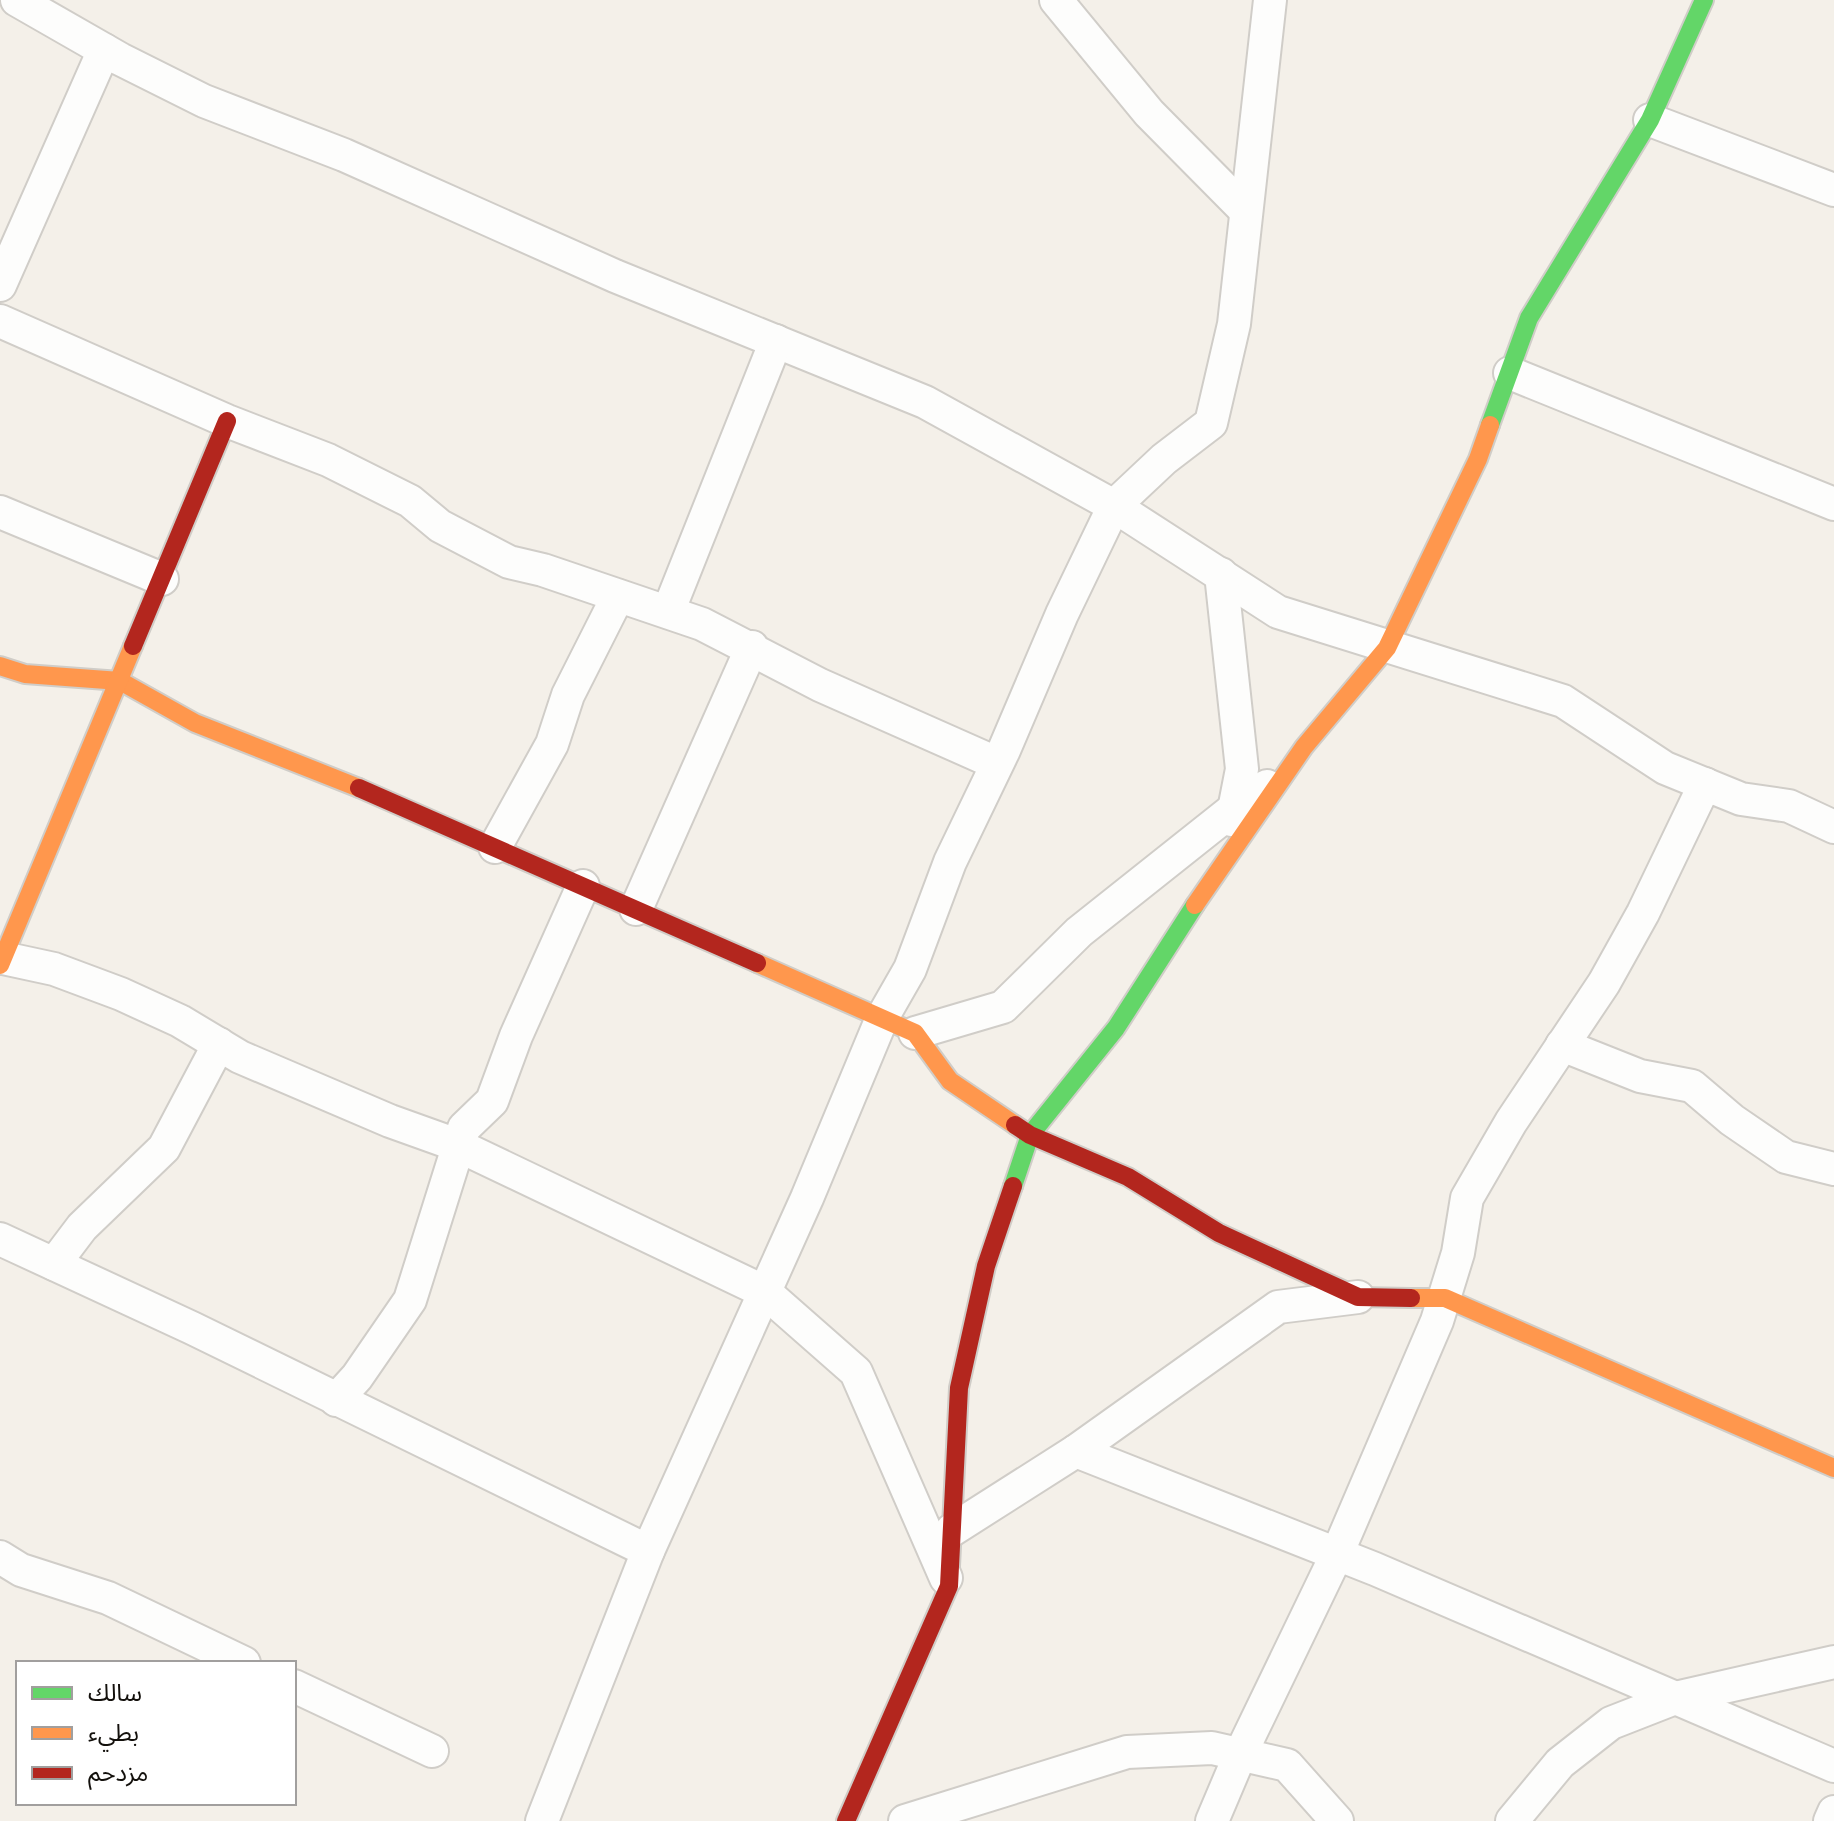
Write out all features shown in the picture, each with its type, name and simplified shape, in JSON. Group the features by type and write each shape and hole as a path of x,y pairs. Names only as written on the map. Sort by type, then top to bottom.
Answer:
{"street":[{"path":"17,0 104,50 204,101 344,155 615,276 925,402 1114,506 1278,612 1563,701 1665,768 1741,799 1789,806 1834,827"},
{"path":"1056,0 1149,113 1246,211"},
{"path":"542,1821 648,1551 765,1292 882,1018 910,969 950,862 1114,506 1164,459 1211,423 1234,324 1270,0"},
{"path":"846,1821 889,1729 949,1586 959,1388 986,1266 1030,1135 1116,1028 1225,858 1285,775 1387,648 1478,459 1529,318 1650,120 1704,0"},
{"path":"0,285 104,50"},
{"path":"1650,120 1834,190"},
{"path":"0,321 227,421 328,460 410,501 440,526 509,562 668,612 752,647 820,685 996,763"},
{"path":"668,612 776,341"},
{"path":"1510,373 1834,504"},
{"path":"227,421 1,962 54,969 121,994 180,1021 240,1057 390,1121 457,1145 765,1292 856,1372 949,1586"},
{"path":"0,512 162,579"},
{"path":"1221,574 1242,769 1225,858"},
{"path":"495,847 552,744 568,695 618,596"},
{"path":"636,909 752,647"},
{"path":"0,666 25,674 120,681 195,723 495,847 915,1033 950,1081 1030,1135 1128,1177 1219,1233 1358,1297"},
{"path":"915,1033 1003,1007 1079,932 1235,808 1285,775"},
{"path":"1212,1821 1240,1755 1337,1554 1445,1298 1458,1253 1467,1198 1604,983 1643,913 1705,784"},
{"path":"336,1400 357,1377 410,1300 464,1128 492,1101 516,1036 583,886"},
{"path":"54,1264 91,1217 164,1148 219,1044"},
{"path":"1562,1045 1640,1076 1692,1086 1732,1120 1786,1157 1834,1169"},
{"path":"0,1239 648,1551"},
{"path":"952,1530 1076,1451 1278,1307 1358,1297 1445,1298 1834,1468"},
{"path":"1076,1451 1337,1554 1834,1766"},
{"path":"0,1557 21,1570 108,1598 240,1661"},
{"path":"1512,1821 1560,1763 1611,1723 1675,1698 1834,1662"},
{"path":"296,1687 432,1751"},
{"path":"905,1821 1127,1752 1212,1748 1287,1765 1337,1821"},
{"path":"1830,1821 1834,1812"}],"traffic: fast":[{"path":"1490,425 1529,318 1650,120 1704,0"},
{"path":"1013,1186 1030,1135 1116,1028 1195,905"}],"traffic: slow":[{"path":"1195,905 1304,747 1387,648 1478,459 1490,425"},
{"path":"0,965 133,646"},
{"path":"0,666 25,674 120,681 195,723 359,788"},
{"path":"757,963 915,1033 950,1081 1015,1125"},
{"path":"1411,1298 1445,1298 1834,1468"}],"traffic: jam":[{"path":"133,646 227,421"},
{"path":"359,788 757,963"},
{"path":"1015,1125 1030,1135 1128,1177 1219,1233 1358,1297 1411,1298"},
{"path":"846,1821 949,1586 959,1388 986,1266 1013,1186"}]}
